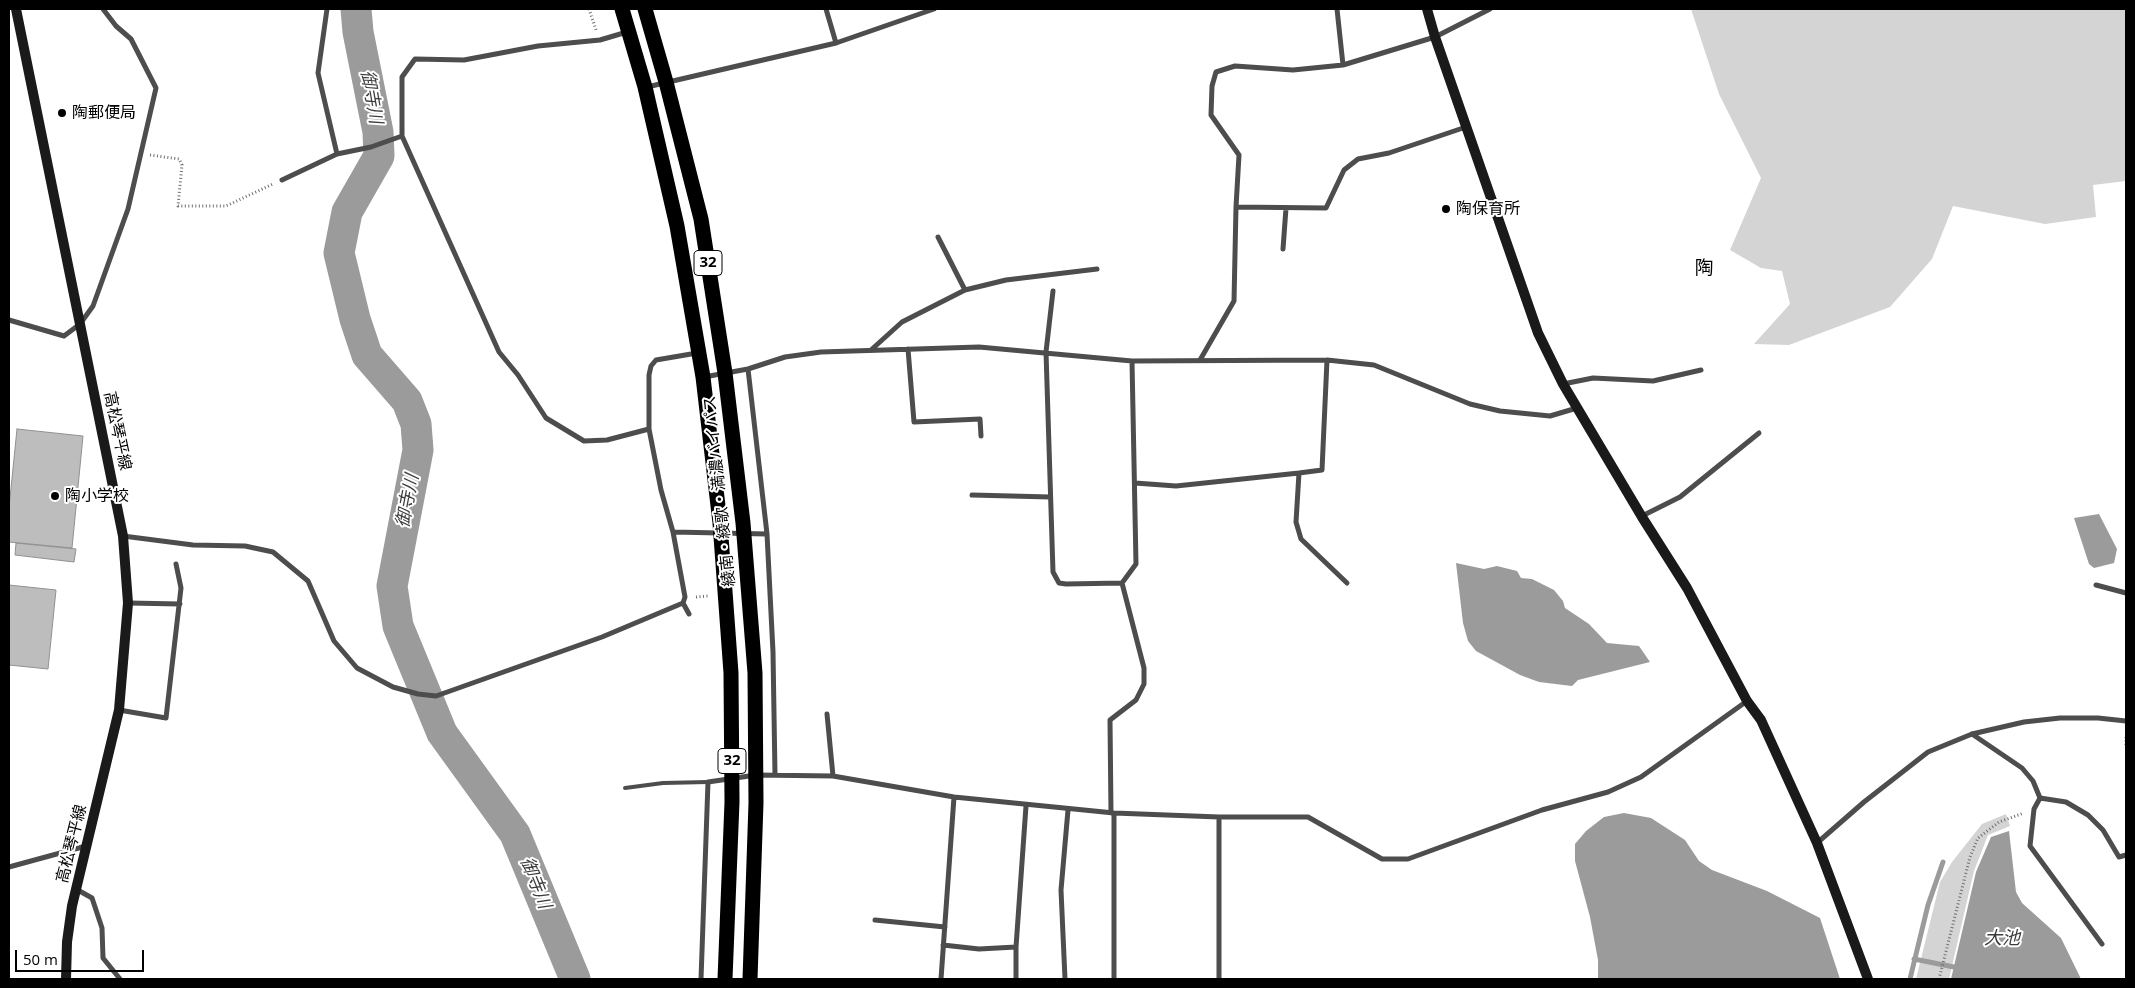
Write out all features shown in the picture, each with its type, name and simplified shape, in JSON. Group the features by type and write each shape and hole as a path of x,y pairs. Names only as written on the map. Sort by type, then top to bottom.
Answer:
{"highway":[{"name":"綾南・綾歌・満濃バイパス","path":"622,9 645,87 677,226 703,377 720,523 731,673 732,780 725,979"},
{"name":"綾南・綾歌・満濃バイパス","path":"645,9 701,218 725,373 743,523 755,673 756,775 750,979"}],"street":[{"name":"高松琴平線","path":"16,9 123,536 128,603 120,710 76,888 67,942 66,979"},
{"path":"9,320 64,336 80,324 93,306 128,209 156,88 132,39 116,26 103,9"},
{"path":"327,9 318,73 338,154"},
{"path":"826,9 836,43"},
{"path":"645,87 836,43 934,9"},
{"path":"1337,9 1343,65"},
{"path":"1427,9 1435,38 1538,333 1563,384 1642,517 1687,588 1747,701 1761,720 1817,842 1868,979"},
{"path":"1200,360 1234,301 1239,155 1211,115 1212,86 1216,72 1235,66 1293,70 1343,65 1435,38 1490,9"},
{"path":"628,32 600,40 538,46 464,60 415,59 402,77 402,136 498,352 518,374 546,418 584,441 607,440 649,430"},
{"path":"1236,207 1326,208 1344,170 1358,159 1389,153 1466,127"},
{"path":"282,180 338,154 371,147 386,140 402,136"},
{"path":"1283,248 1286,208"},
{"path":"938,236 965,290"},
{"path":"871,350 902,322 965,290 1006,280 1097,269"},
{"path":"1053,291 1046,352 1053,572 1059,583 1122,583"},
{"path":"703,377 748,369 786,357 821,352 979,347 1132,361 1328,360 1374,365 1470,404 1500,411 1550,416 1577,408"},
{"path":"908,349 914,422 980,419 981,436"},
{"path":"123,536 193,545 245,546 273,552 308,581 334,641 357,668 393,687 418,694 436,696 602,637 683,603 685,597 673,532 661,490 649,430 651,366 656,360 699,353"},
{"path":"1135,483 1176,486 1322,470 1328,360"},
{"path":"1122,583 1136,564 1132,361"},
{"path":"748,369 766,534 773,652 775,775"},
{"path":"1563,384 1593,378 1653,381 1701,370"},
{"path":"1642,517 1680,497 1759,434"},
{"path":"1300,473 1296,522 1301,538 1347,583"},
{"path":"972,495 1050,497"},
{"path":"673,532 766,534"},
{"path":"120,710 166,718 182,588 176,564"},
{"path":"1114,979 1110,720 1136,700 1144,684 1144,668 1122,583"},
{"path":"2096,584 2126,593"},
{"path":"128,603 180,604"},
{"path":"683,603 690,614"},
{"path":"701,979 708,782 756,775 833,776 954,797 1068,810 1219,817 1308,817 1382,859 1408,859 1542,810 1608,792 1641,777 1747,701"},
{"path":"827,714 833,776"},
{"path":"1817,842 1928,752 1972,734 2024,722 2060,718 2098,718 2126,721"},
{"path":"1972,734 2022,768 2033,781 2040,798"},
{"path":"941,979 954,797"},
{"path":"2040,798 2034,809 2030,846 2102,944"},
{"path":"2040,798 2066,802 2088,815 2103,830 2120,857 2126,855"},
{"path":"1016,979 1016,947 1026,806"},
{"path":"1065,979 1061,890 1068,810"},
{"path":"1219,817 1219,979"},
{"path":"9,867 86,846"},
{"path":"76,888 92,898 102,928 103,958 120,979"},
{"path":"875,920 944,927"},
{"path":"943,945 979,949 1016,947"}],"lane":[{"path":"625,788 663,783 708,782"}],"path":[{"path":"589,9 600,40"},
{"path":"142,154 179,159 182,166 178,206 226,206 282,180"},
{"path":"691,597 708,596"},
{"path":"2126,737 2126,747"},
{"path":"1939,979 1970,857 1978,838 1999,822 2034,809"}],"shaded area":[{"path":"1691,9 2126,9 2126,181 2093,185 2096,217 2045,224 1953,206 1932,259 1890,307 1789,345 1754,344 1790,304 1782,271 1761,268 1730,250 1761,178 1719,94"},
{"path":"2006,814 2010,826 1988,835 1974,871 1949,979 1916,979 1940,882 1952,862 1982,824"}],"water":[{"path":"2099,514 2117,549 2114,563 2094,568 2089,564 2074,518"},
{"path":"1456,563 1484,569 1497,566 1517,571 1521,578 1532,579 1554,590 1563,601 1565,608 1589,624 1607,643 1639,646 1650,662 1578,680 1572,686 1539,682 1520,675 1476,651 1468,641 1463,623"},
{"path":"1624,813 1651,818 1685,840 1699,861 1712,870 1767,891 1820,918 1840,979 1598,979 1598,960 1590,917 1575,861 1575,844 1586,831 1604,817"},
{"name":"大池","path":"2009,831 2016,892 2022,903 2061,938 2081,979 1951,979 1976,872 1991,837"}],"building":[{"path":"17,429 83,436 72,548 9,542 9,508"},
{"path":"16,543 76,549 74,562 15,555"},
{"path":"9,585 56,590 48,669 9,665"}],"waterway":[{"name":"御寺川","path":"356,9 358,32 378,132 379,156 347,212 339,253 355,319 367,355 407,401 416,424 418,450 392,586 398,626 442,733 515,834 575,979"},
{"path":"1910,979 1928,905 1943,862"},
{"path":"1914,959 1959,968"}],"place":[{"name":"陶郵便局","path":"62,113"},
{"name":"陶保育所","path":"1446,209"},
{"name":"陶小学校","path":"55,496"}],"district":[{"name":"陶","path":"1704,269"}]}
